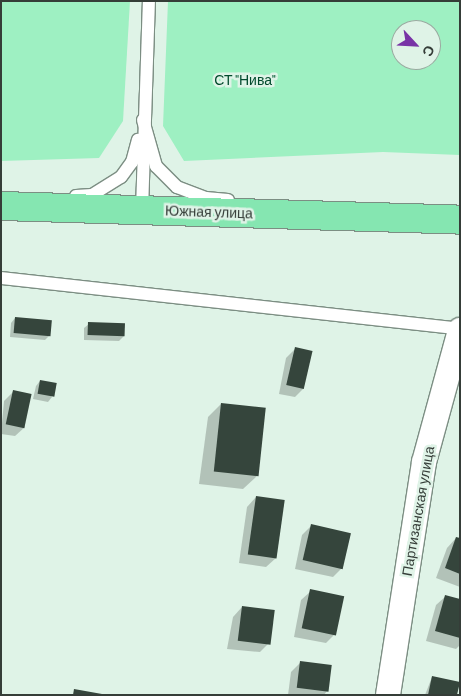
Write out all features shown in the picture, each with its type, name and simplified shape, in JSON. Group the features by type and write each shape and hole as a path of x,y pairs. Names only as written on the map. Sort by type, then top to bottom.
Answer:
{"highway":[{"name":"Южная улица","path":"1,206 460,220"}],"street":[{"name":"Партизанская улица","path":"388,695 424,462 460,329"}],"lane":[{"path":"142,210 143,120 149,1"},
{"path":"1,201 92,195 121,177 132,162 143,120"},
{"path":"143,120 156,166 177,187 206,198 418,219"},
{"path":"1,278 460,329"}],"green space":[{"path":"1,1 130,1 123,121 99,158 1,161"},
{"name":"СТ \"Нива\"","path":"168,1 460,1 460,155 383,152 184,161 163,126"}],"building":[{"path":"15,317 52,320 50,336 14,333"},
{"path":"88,322 125,323 125,336 88,335"},
{"path":"295,347 313,351 304,389 286,385"},
{"path":"40,380 57,383 54,397 38,394"},
{"path":"13,390 32,394 24,428 6,424"},
{"path":"221,403 266,408 259,476 214,472"},
{"path":"256,496 285,500 277,558 248,554"},
{"path":"311,524 351,533 343,569 303,560"},
{"path":"456,537 460,538 460,574 445,568"},
{"path":"310,589 344,596 336,635 302,628"},
{"path":"445,595 460,599 460,638 435,631"},
{"path":"242,606 275,610 270,645 238,641"},
{"path":"300,661 332,665 328,692 297,688"},
{"path":"432,676 460,682 457,695 428,695"},
{"path":"74,689 102,694 102,695 73,695"}]}
